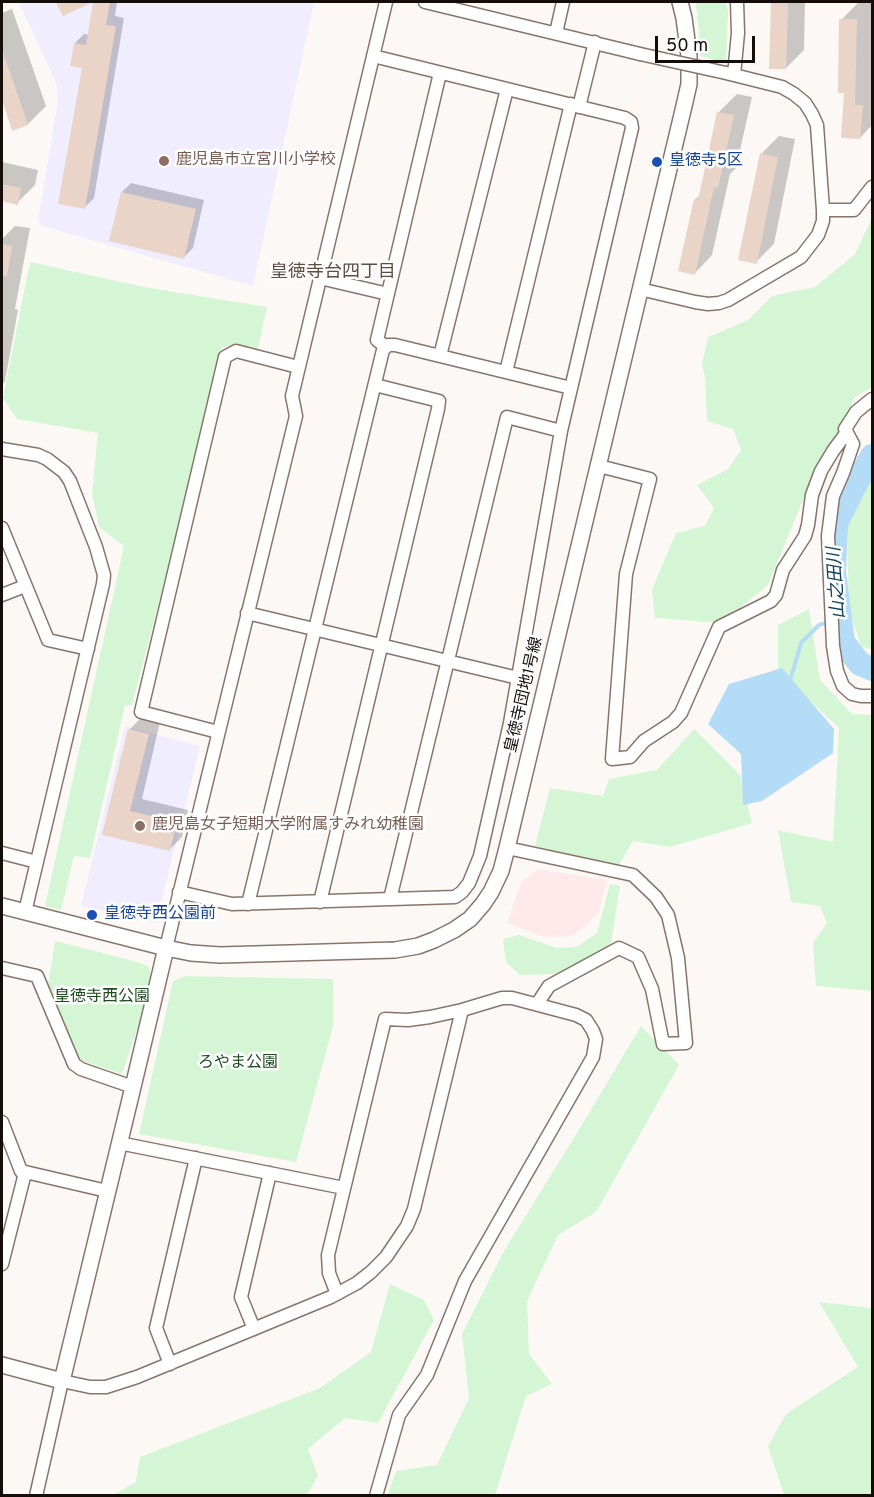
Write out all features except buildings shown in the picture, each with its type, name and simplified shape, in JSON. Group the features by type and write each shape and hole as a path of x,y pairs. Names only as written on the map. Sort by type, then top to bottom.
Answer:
{"street":[{"path":"36,1496 107,1191 296,416 292,396 298,368 386,2"},
{"path":"425,2 782,87 805,102 817,125 823,221 818,235 801,257 719,303 708,304 640,289"},
{"path":"555,33 563,2"},
{"name":"皇徳寺団地1号線","path":"2,906 191,953 220,955 395,950 418,946 454,930 470,919 491,892 501,871 507,848 688,84 689,56 680,2"},
{"path":"730,74 738,33 737,2"},
{"path":"506,372 575,106 595,42"},
{"path":"179,892 232,904 455,897 469,883 480,856 510,723 561,431 632,128 631,122 625,118 373,56"},
{"path":"386,347 377,340 440,73"},
{"path":"440,356 507,89"},
{"path":"823,210 854,210 873,187"},
{"path":"320,278 388,294"},
{"path":"248,904 383,350 388,345 395,345 571,388"},
{"path":"218,732 141,712 225,357 236,351 298,368"},
{"path":"320,902 439,402 375,385"},
{"path":"873,399 856,412 845,429 853,444 843,474 832,496 828,536 833,646 837,671 843,686 852,694 873,696"},
{"path":"390,899 507,417 561,431"},
{"path":"598,466 650,479 626,574 612,759 630,757 644,741 673,722 681,713 720,627 771,601 776,595 783,570 805,536 812,495 821,471 832,451 847,432"},
{"path":"2,449 38,455 64,471 96,547 104,575 25,912"},
{"path":"2,528 48,640 88,649"},
{"path":"2,595 25,586"},
{"path":"248,613 518,678"},
{"path":"507,848 633,875 656,897 668,915 678,958 686,1042 663,1044 652,988 638,957 619,948 549,986 537,1004"},
{"path":"2,853 37,862"},
{"path":"2,968 37,976 74,1064 134,1087"},
{"path":"337,1294 329,1273 328,1255 385,1020 408,1020 462,1010 502,998 512,998 576,1015 586,1020 596,1039 592,1057 465,1281 427,1375 399,1415 376,1496"},
{"path":"2,1365 90,1387 106,1387 170,1364 337,1294 357,1283 387,1257 407,1226 414,1209 462,1010"},
{"path":"2,1122 21,1171 107,1191"},
{"path":"119,1143 344,1188"},
{"path":"170,1364 156,1328 196,1158"},
{"path":"2,1264 25,1173"},
{"path":"254,1329 241,1297 270,1173"}],"shaded area":[{"name":"鹿児島市立宮川小学校","path":"19,2 314,2 253,286 42,226 38,220 58,101 57,85"},
{"name":"鹿児島女子短期大学附属すみれ幼稚園","path":"125,726 200,746 156,923 81,906"},
{"path":"539,869 607,880 598,914 573,936 545,937 507,923 522,881"}],"green space":[{"path":"696,2 726,2 728,11 726,64 701,56"},
{"path":"872,218 872,387 855,397 800,507 768,585 721,623 655,618 652,589 676,533 705,526 714,508 697,485 728,469 741,450 733,429 707,421 702,364 708,337 748,320 772,296 815,287 855,254"},
{"path":"30,262 144,287 267,307 258,348 222,346 198,453 132,705 125,705 90,858 74,856 61,910 45,906 124,546 99,527 92,494 98,433 17,419 3,398"},
{"path":"872,472 872,650 861,646 849,610 847,523"},
{"path":"809,609 820,680 852,714 872,715 872,991 816,986 813,943 827,923 820,906 791,902 778,830 833,842 839,728 778,671 778,625"},
{"path":"694,729 740,775 752,823 670,847 633,841 617,868 535,846 550,788 603,796 609,779 657,770"},
{"path":"610,884 620,886 610,950 586,964 554,974 520,975 506,962 503,939 519,935 557,948 577,947 597,933"},
{"name":"皇徳寺西公園","path":"55,941 148,966 153,983 122,1074 78,1057 48,986"},
{"name":"ろやま公園","path":"185,976 333,979 333,1026 296,1162 139,1134 173,981"},
{"path":"641,1026 679,1065 596,1212 558,1235 527,1301 529,1354 552,1384 526,1396 495,1495 387,1496 396,1471 437,1465 469,1398 462,1334 504,1251"},
{"path":"390,1284 424,1300 434,1320 378,1423 345,1418 308,1449 318,1476 307,1495 113,1495 136,1482 140,1457 320,1388 371,1352"},
{"path":"819,1302 872,1308 872,1495 784,1495 768,1446 786,1414 858,1367"}],"water":[{"path":"782,668 834,729 833,753 762,801 743,805 741,754 708,724 729,684"}],"waterway":[{"name":"山之田川","path":"872,456 836,524 834,572 843,642 860,664 872,669"},
{"path":"790,681 801,643 819,625 840,619"}],"place":[{"name":"鹿児島市立宮川小学校","path":"164,161"},
{"name":"皇徳寺5区","path":"657,162"},
{"name":"鹿児島女子短期大学附属すみれ幼稚園","path":"140,826"},
{"name":"皇徳寺西公園前","path":"92,915"}],"district":[{"name":"皇徳寺台四丁目","path":"333,273"}]}
